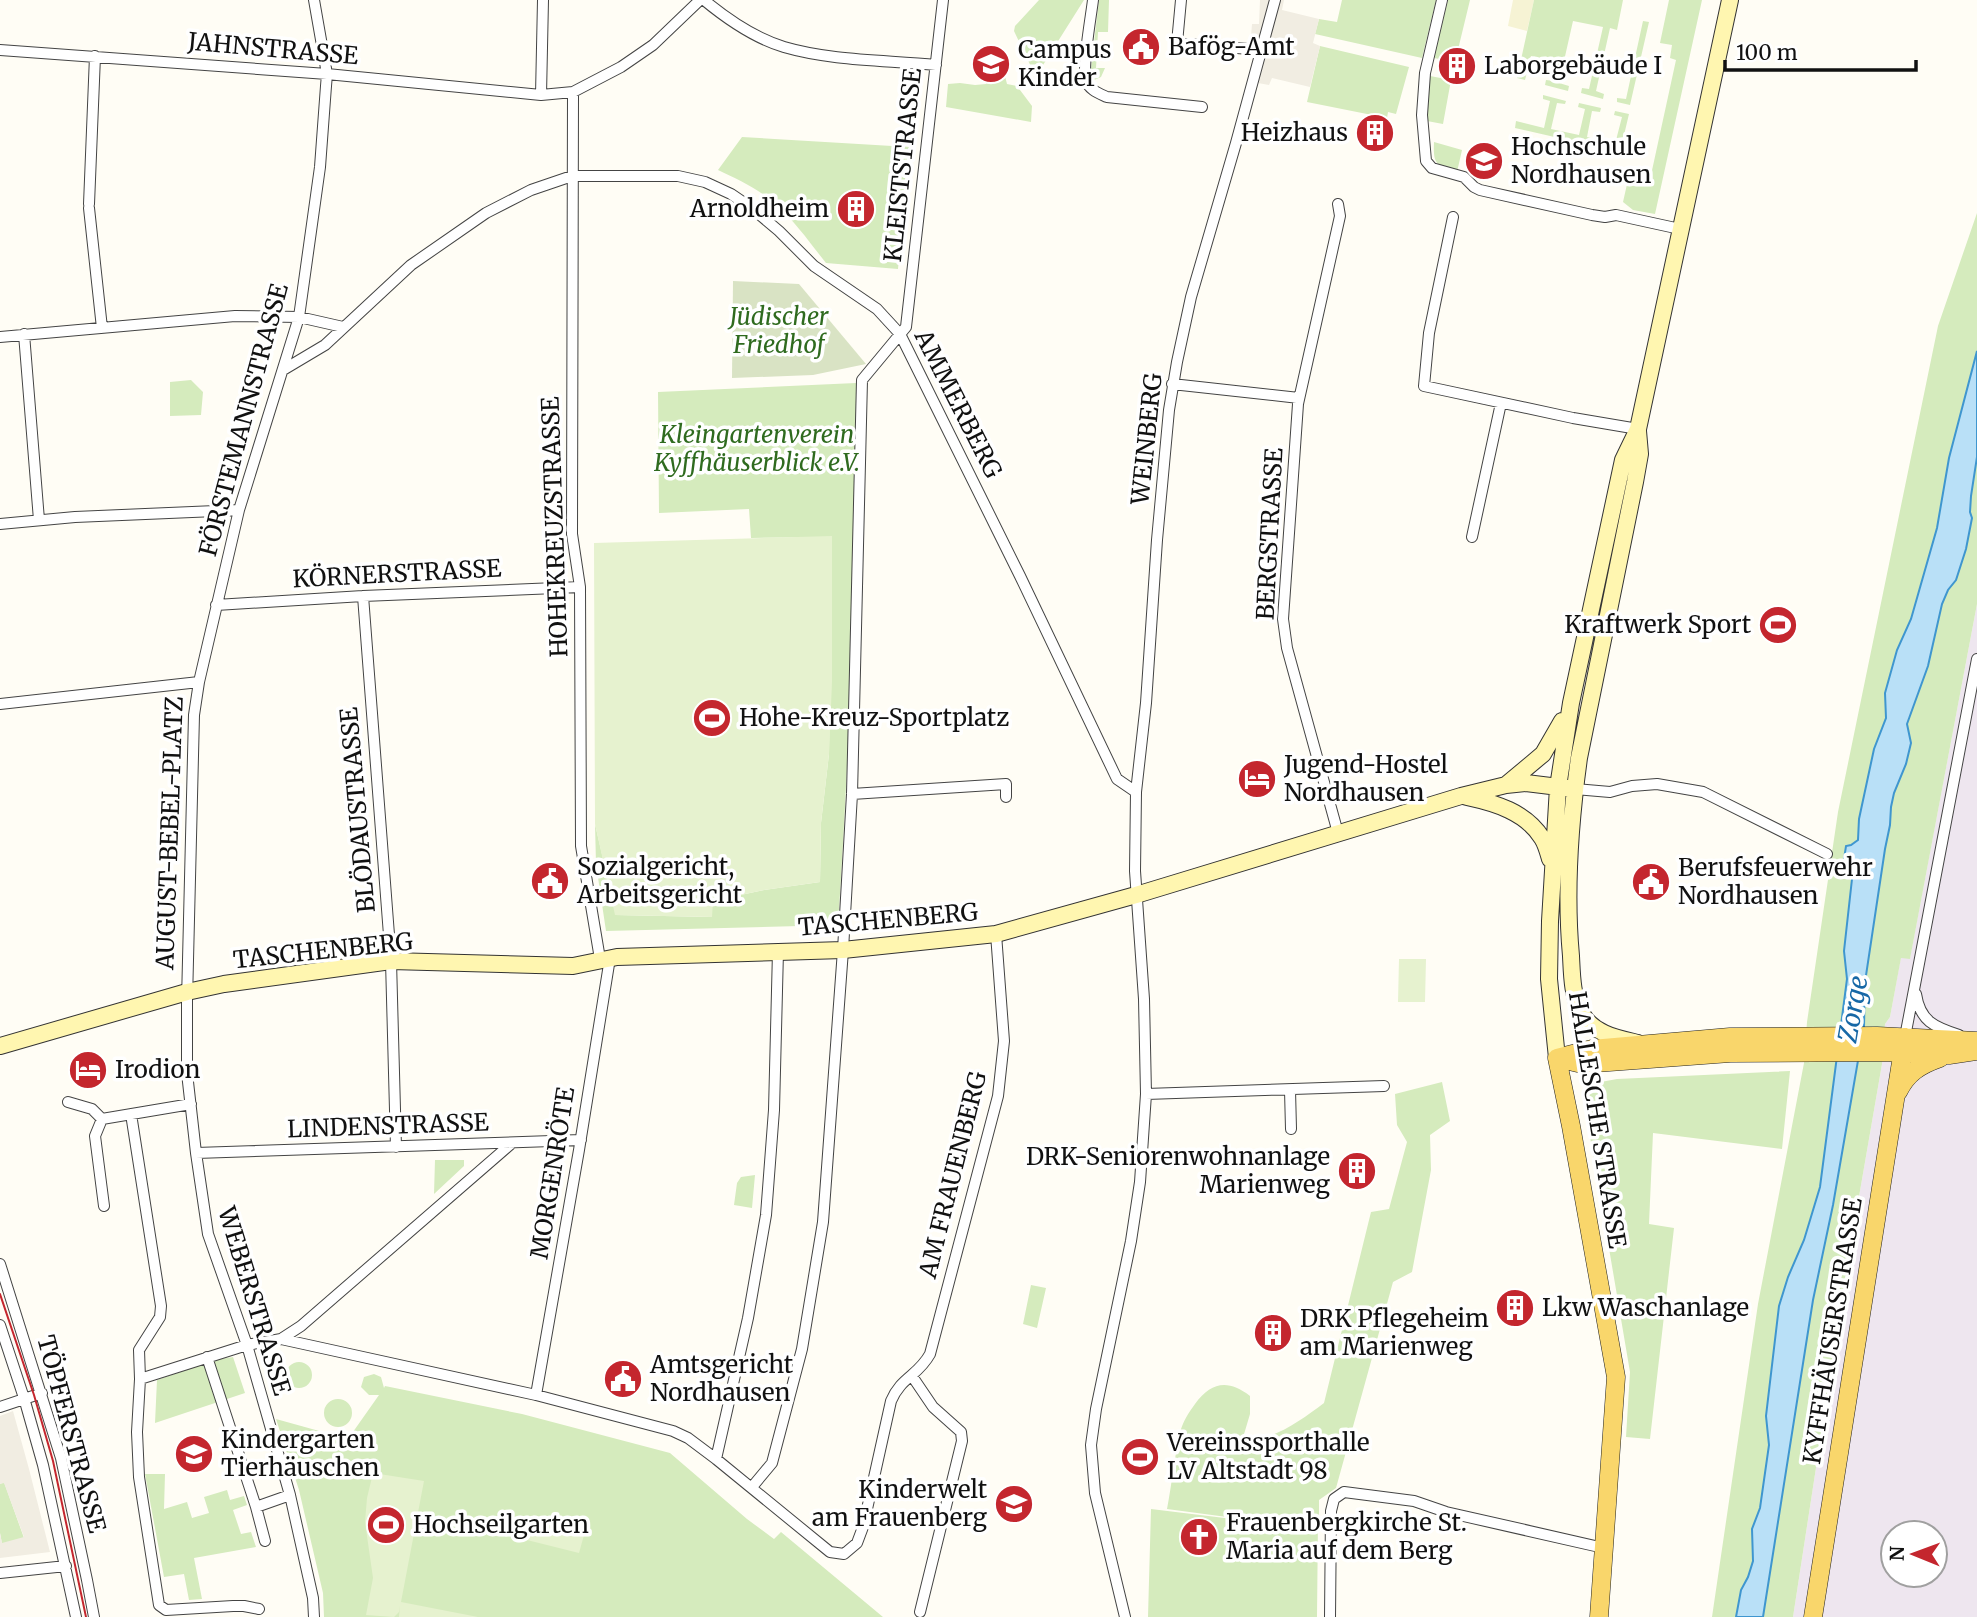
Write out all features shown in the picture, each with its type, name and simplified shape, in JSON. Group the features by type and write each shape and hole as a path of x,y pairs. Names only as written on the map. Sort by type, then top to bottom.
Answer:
{"main road":[{"name":"HALLESCHE STRASSE","path":"1599,1617 1616,1377 1572,1126 1557,1059 1549,979 1558,787 1571,703 1623,460 1638,429 1730,0"},
{"name":"HALLESCHE STRASSE","path":"1638,429 1638,468 1579,758 1570,852 1569,930 1573,992 1583,1016 1607,1035 1640,1044"},
{"path":"1506,785 1543,754 1571,703"},
{"name":"TASCHENBERG","path":"187,992 224,984 391,961 573,966 605,958 843,950 996,934 1136,895 1461,796 1525,783 1575,789"},
{"path":"1461,796 1493,803 1516,813 1542,838 1553,865"},
{"name":"AUGUST-BEBEL-PLATZ","path":"0,1046 187,992"},
{"path":"1557,1059 1592,1049 1731,1037 1806,1043 1976,1044"},
{"path":"1557,1059 1582,1064 1602,1063 1806,1043"},
{"path":"1892,1112 1900,1088 1911,1072 1930,1061 1976,1044"},
{"path":"1893,1045 1949,1055"},
{"name":"KYFFHÄUSERSTRASSE","path":"1813,1617 1892,1112 1893,1045"}],"street":[{"name":"FÖRSTEMANNSTRASSE","path":"199,682 239,510 299,317 320,167 327,74 314,0"},
{"path":"541,95 543,0"},
{"path":"573,92 621,67 653,45 702,0 750,32 782,46 820,54 936,65"},
{"name":"KLEISTSTRASSE","path":"900,334 906,327 943,0"},
{"path":"1094,0 1085,70 1086,82 1093,91 1107,97 1202,107"},
{"path":"1181,0 1177,43 1261,50"},
{"name":"WEINBERG","path":"1125,1617 1095,1493 1091,1445 1138,1194 1146,1094 1144,999 1136,895 1136,792 1146,703 1157,540 1172,384 1191,298 1275,0"},
{"path":"1442,0 1427,65 1422,115 1426,161 1432,168 1464,177 1474,187 1491,193 1592,215 1616,215 1680,229"},
{"name":"JAHNSTRASSE","path":"0,50 327,74 541,95 573,92"},
{"path":"95,56 89,206 102,328"},
{"name":"HOHEKREUZSTRASSE","path":"573,92 572,534 580,587 580,845 605,958"},
{"name":"AMMERBERG","path":"283,370 325,345 411,265 486,213 531,190 572,176 678,176 705,182 731,194 779,231 814,266 877,309 900,334 1117,779 1136,792"},
{"name":"BERGSTRASSE","path":"1338,204 1340,216 1299,398 1283,619 1287,648 1338,833"},
{"path":"1453,216 1429,333 1424,386 1638,429"},
{"path":"0,337 234,316 299,317 344,327"},
{"path":"23,334 39,520"},
{"path":"281,1339 536,1395 673,1431 688,1438 752,1487 772,1463 802,1349 823,1222 852,794 862,380 900,334"},
{"path":"1172,384 1299,398"},
{"path":"1472,537 1501,403"},
{"path":"0,524 124,514 239,510"},
{"name":"KÖRNERSTRASSE","path":"216,605 580,587"},
{"name":"BLÖDAUSTRASSE","path":"363,596 391,961 396,1147"},
{"name":"KYFFHÄUSERSTRASSE","path":"1893,1045 1915,989 1977,659"},
{"name":"AUGUST-BEBEL-PLATZ","path":"0,704 199,682 194,715 187,992"},
{"path":"852,794 1006,784 1006,797"},
{"path":"1575,789 1610,792 1632,786 1657,784 1703,792 1827,854"},
{"name":"AM FRAUENBERG","path":"752,1487 830,1552 844,1553 857,1543 863,1527 891,1401 896,1389 926,1362 930,1354 998,1096 1004,1041 996,934"},
{"path":"716,1459 743,1343 766,1215 774,1110 778,951"},
{"name":"MORGENRÖTE","path":"536,1395 581,1140 605,958"},
{"path":"1915,989 1919,1010 1931,1024 1976,1044"},
{"name":"WEBERSTRASSE","path":"187,992 187,1073 208,1234 247,1345 290,1495 313,1598 314,1617"},
{"path":"1146,1094 1384,1086"},
{"path":"1290,1090 1291,1129"},
{"path":"68,1102 92,1109 102,1119"},
{"path":"102,1119 191,1104"},
{"path":"131,1114 161,1306 160,1317 139,1350 137,1432 139,1477 159,1605 166,1610 244,1605 259,1609"},
{"path":"102,1119 95,1136 104,1206"},
{"name":"LINDENSTRASSE","path":"196,1153 581,1140"},
{"path":"140,1379 247,1345 281,1339 302,1326 512,1143"},
{"name":"TÖPFERSTRASSE","path":"0,1264 61,1458 93,1617"},
{"name":"TÖPFERSTRASSE","path":"0,1325 43,1465 76,1617"},
{"path":"207,1357 265,1541"},
{"path":"912,1376 933,1407 961,1432 962,1440 920,1612"},
{"path":"0,1407 42,1393"},
{"path":"1329,1617 1331,1511 1334,1499 1344,1492 1400,1499 1446,1513 1604,1548"},
{"path":"256,1507 290,1495"},
{"path":"0,1573 66,1566"}],"shaded area":[{"path":"1260,0 1284,0 1282,10 1319,19 1313,43 1320,46 1310,87 1272,78 1269,85 1258,83 1267,51 1250,49 1252,24 1259,24"},
{"path":"1513,0 1534,0 1527,31 1508,26"},
{"path":"1977,604 1977,1617 1793,1617 1848,1260 1882,1064 1885,1024 1890,1017 1901,957 1910,958"},
{"path":"13,1411 50,1552 0,1558 0,1533 2,1543 24,1537 4,1483 0,1484 0,1416"}],"green space":[{"path":"1039,0 1084,0 1038,73 1034,73 1014,31 1015,26"},
{"path":"1099,0 1109,0 1108,32 1098,32 1096,68 1105,68 1101,77 1092,81 1090,77"},
{"path":"1342,0 1436,0 1422,58 1315,34 1319,19 1337,22"},
{"path":"1448,0 1470,0 1455,62 1434,58"},
{"path":"1534,0 1623,0 1617,30 1610,28 1596,91 1604,94 1603,99 1581,93 1582,88 1589,89 1603,27 1573,21 1559,83 1569,86 1568,91 1545,85 1546,80 1554,81 1558,62 1531,56 1525,80 1517,78"},
{"path":"1669,0 1702,0 1655,214 1633,210 1623,202 1630,171 1651,175 1676,60 1670,58 1672,45 1660,43"},
{"path":"1643,21 1649,22 1630,105 1617,102 1617,98 1626,99"},
{"path":"1320,46 1409,67 1396,114 1388,112 1387,118 1307,102"},
{"path":"987,75 1005,76 1007,84 1017,86 1032,106 1031,122 946,107 948,84 986,84"},
{"path":"1430,76 1451,80 1443,124 1427,121"},
{"path":"1543,95 1566,101 1565,104 1557,103 1551,129 1579,135 1585,109 1578,107 1579,103 1601,108 1600,112 1592,111 1587,137 1615,144 1622,117 1614,115 1615,111 1629,114 1620,152 1515,128 1516,121 1544,128 1550,101 1543,99"},
{"path":"742,137 909,147 898,269 826,263 796,225 769,199 718,170"},
{"path":"1434,142 1462,150 1457,172 1437,163"},
{"path":"1977,213 1977,351 1949,458 1937,528 1911,619 1897,650 1885,693 1886,718 1874,749 1859,819 1858,840 1846,846 1845,861 1850,863 1853,870 1853,880 1844,951 1847,978 1844,1010 1820,1187 1804,1240 1779,1306 1766,1416 1769,1445 1760,1508 1752,1529 1753,1561 1741,1590 1736,1617 1712,1617 1758,1304 1804,1063 1807,1022 1838,812 1938,326"},
{"name":"Jüdischer Friedhof","path":"733,281 799,284 866,364 813,375 732,378"},
{"path":"191,380 203,392 201,415 170,416 170,382"},
{"name":"Kleingartenverein Kyffhäuserblick e.V.","path":"856,383 852,654 838,925 606,931 596,864 595,824 616,915 711,917 712,901 820,882 821,823 829,754 832,537 751,538 749,509 659,513 658,392"},
{"path":"1977,457 1977,604 1910,959 1901,958 1890,1017 1885,1024 1882,1064 1848,1260 1793,1617 1763,1617 1813,1300 1833,1205 1864,1026 1865,982 1891,807 1911,743 1907,724 1928,667 1942,604 1956,580 1966,549 1972,518 1971,496"},
{"name":"Hohe-Kreuz-Sportplatz","path":"832,536 832,682 829,754 821,823 820,882 713,901 712,917 615,915 595,824 594,543"},
{"path":"1399,959 1426,959 1425,1002 1398,1002"},
{"path":"1790,1071 1782,1149 1653,1133 1649,1224 1674,1228 1650,1439 1626,1437 1630,1372 1584,1089 1590,1084 1617,1079"},
{"path":"1442,1082 1450,1121 1430,1135 1431,1170 1412,1272 1393,1282 1336,1488 1319,1500 1319,1518 1242,1519 1167,1509 1181,1429 1193,1407 1207,1391 1227,1385 1250,1396 1250,1414 1242,1441 1275,1434 1324,1403 1371,1212 1389,1209 1407,1142 1397,1125 1395,1094"},
{"path":"435,1160 464,1160 464,1166 434,1194"},
{"path":"755,1175 752,1208 734,1205 737,1183 741,1177"},
{"path":"1031,1285 1046,1288 1037,1328 1023,1324"},
{"path":"233,1357 245,1393 155,1423 157,1380 215,1360"},
{"path":"299,1362 308,1366 312,1375 308,1384 299,1388 290,1384 286,1375 290,1366"},
{"path":"374,1374 381,1377 384,1388 385,1386 522,1414 670,1453 747,1519 774,1539 781,1532 883,1617 324,1617 323,1593 299,1490 276,1419 348,1439 379,1395 369,1395 361,1387 364,1377"},
{"path":"338,1399 348,1403 352,1413 348,1423 338,1427 328,1423 324,1413 328,1403"},
{"path":"373,1473 424,1481 401,1602 478,1617 399,1617 400,1606 394,1617 366,1615 373,1578 365,1522"},
{"path":"145,1474 165,1474 164,1509 187,1502 192,1518 209,1513 204,1497 227,1490 230,1500 244,1496 247,1505 233,1510 241,1534 251,1532 256,1547 194,1558 202,1599 189,1600 184,1574 164,1577"},
{"path":"4,1482 24,1538 2,1544 0,1484"},
{"path":"1151,1509 1241,1520 1318,1520 1317,1617 1148,1617"},
{"path":"533,1515 586,1528 579,1553 527,1540"}],"water":[{"name":"Zorge","path":"1977,351 1977,457 1971,496 1972,518 1966,549 1956,580 1942,604 1928,666 1907,724 1911,743 1891,807 1865,982 1864,1026 1833,1205 1813,1300 1763,1617 1736,1617 1741,1590 1753,1561 1752,1529 1760,1508 1769,1445 1766,1416 1779,1306 1804,1240 1820,1187 1847,979 1844,951 1853,870 1850,863 1844,859 1846,846 1858,840 1859,819 1874,749 1886,718 1885,693 1897,650 1911,619 1937,528 1949,458"}],"tram line":[{"path":"0,1294 53,1461 86,1617"}],"place":[{"name":"Bafög-Amt","path":"1141,47"},
{"name":"Campus Kinder","path":"991,64"},
{"name":"Laborgebäude I","path":"1457,66"},
{"name":"Heizhaus","path":"1375,133"},
{"name":"Hochschule Nordhausen","path":"1484,161"},
{"name":"Arnoldheim","path":"856,209"},
{"name":"Kraftwerk Sport","path":"1778,625"},
{"name":"Hohe-Kreuz-Sportplatz","path":"712,718"},
{"name":"Jugend-Hostel Nordhausen","path":"1257,779"},
{"name":"Sozialgericht, Arbeitsgericht","path":"550,881"},
{"name":"Berufsfeuerwehr Nordhausen","path":"1651,882"},
{"name":"Irodion","path":"88,1070"},
{"name":"DRK-Seniorenwohnanlage Marienweg","path":"1357,1171"},
{"name":"Lkw Waschanlage","path":"1515,1308"},
{"name":"DRK Pflegeheim am Marienweg","path":"1273,1333"},
{"name":"Amtsgericht Nordhausen","path":"623,1379"},
{"name":"Kindergarten Tierhäuschen","path":"194,1454"},
{"name":"Vereinssporthalle LV Altstadt 98","path":"1140,1457"},
{"name":"Kinderwelt am Frauenberg","path":"1014,1504"},
{"name":"Hochseilgarten","path":"386,1525"},
{"name":"Frauenbergkirche St. Maria auf dem Berg","path":"1199,1537"}]}
